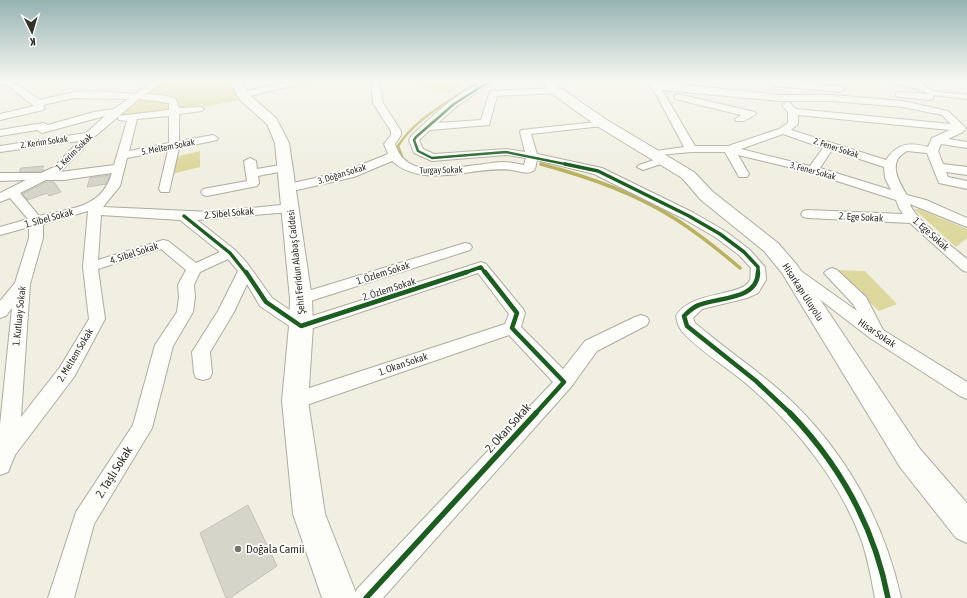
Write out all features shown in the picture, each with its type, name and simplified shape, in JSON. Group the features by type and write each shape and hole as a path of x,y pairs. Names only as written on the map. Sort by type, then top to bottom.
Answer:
{"street":[{"path":"0,117 36,109"},
{"path":"40,142 45,120 85,109"},
{"name":"1. Kerim Sokak","path":"6,195 45,177 58,169 89,136 120,109"},
{"path":"165,189 174,146 174,109"},
{"path":"107,120 199,109"},
{"name":"Şehit Feridun Alabaş Caddesi","path":"260,109 270,118 282,143 288,188 301,299 302,326 295,401 309,514 340,598"},
{"path":"382,109 396,131 396,135 389,144 394,156"},
{"path":"448,109 414,140 418,151 432,158 506,152 530,162 598,171 689,216 738,247 758,267 758,280 752,289 741,294 697,305 684,316 687,326 757,382 802,426 831,462 866,521 886,584 888,598"},
{"path":"427,127 485,123 489,109"},
{"name":"Hisarkapı Uluyolu","path":"583,109 653,160 688,175 707,196 771,247 790,270 910,458 967,527"},
{"path":"668,109 691,149"},
{"path":"733,109 751,114 740,119"},
{"path":"743,174 729,149 783,131 793,124 793,112 790,109"},
{"path":"926,109 949,115 963,128"},
{"path":"0,133 43,128 94,115 116,112"},
{"path":"793,112 963,128"},
{"path":"96,208 114,186 133,117"},
{"path":"835,125 862,127 856,117"},
{"path":"900,121 906,140 932,151"},
{"path":"530,162 525,132 602,123"},
{"path":"928,124 936,140"},
{"path":"963,128 936,140 932,151 942,180 967,185"},
{"name":"2. Fener Sokak","path":"783,131 889,165"},
{"name":"2. Kerim Sokak","path":"0,149 89,136"},
{"name":"5. Meltem Sokak","path":"45,177 120,162 174,146 213,138"},
{"path":"889,165 906,140"},
{"path":"936,140 967,145"},
{"path":"813,170 830,146"},
{"name":"3. Fener Sokak","path":"653,160 691,149 729,149 813,170 902,197 921,203 967,223"},
{"name":"Turgay Sokak","path":"394,156 398,161 415,171 433,172 503,166 530,162"},
{"name":"3. Doğan Sokak","path":"288,188 350,174 394,156"},
{"name":"1. Ege Sokak","path":"889,165 892,183 902,197 905,208 914,219 967,267"},
{"path":"938,166 967,171"},
{"path":"207,192 253,183 251,168 288,188"},
{"path":"0,178 45,177"},
{"name":"2. Sibel Sokak","path":"96,208 184,216 212,216 288,188"},
{"path":"6,195 36,221"},
{"name":"1. Sibel Sokak","path":"0,231 36,221 96,208"},
{"name":"2. Meltem Sokak","path":"3,452 67,372 97,319 90,267 96,208"},
{"name":"2. Ege Sokak","path":"808,214 914,219"},
{"path":"184,216 230,254 245,271 266,302 302,326"},
{"name":"1. Kutluay Sokak","path":"3,452 22,284 36,238 36,221"},
{"name":"4. Sibel Sokak","path":"90,267 163,244 194,269"},
{"name":"1. Özlem Sokak","path":"301,299 465,247"},
{"path":"194,269 230,254"},
{"name":"2. Özlem Sokak","path":"302,326 481,267 518,313 512,328"},
{"name":"2. Taşlı Sokak","path":"61,598 84,520 142,428 164,345 184,312 187,297 186,285 194,269"},
{"name":"Hisar Sokak","path":"790,270 876,334 967,391"},
{"path":"203,373 201,352 226,312 245,271"},
{"path":"832,273 860,301 876,334"},
{"path":"0,312 22,284"},
{"name":"2. Okan Sokak","path":"366,598 564,382 591,346 641,321"},
{"path":"512,328 564,382"},
{"name":"1. Okan Sokak","path":"295,401 512,328"}],"shaded area":[{"path":"126,109 168,109 168,111 121,117 120,114"},
{"path":"180,109 192,109 181,111"},
{"path":"200,151 200,167 172,174 176,157"},
{"path":"914,209 919,209 967,229 967,238 956,247"},
{"path":"835,270 865,271 897,304 879,311"}],"building":[{"path":"44,166 41,170 45,170 41,172 19,172 21,168"},
{"path":"110,175 106,184 87,187 90,178"},
{"path":"46,182 54,182 61,192 49,196 47,193 28,200 22,194"},
{"name":"Doğala Camii","path":"248,505 277,566 230,598 226,598 200,533"}],"waterway":[{"path":"406,161 403,159 398,146 415,126 436,109"},
{"path":"543,165 541,164 594,180 661,210 693,231 740,268"}],"cycle path":[{"path":"448,109 416,137 414,140 418,151 432,158 506,152 532,156 598,171 689,216 720,234 744,252 758,267 758,280 752,289 741,294 697,305 684,316 687,326 756,381 779,402 801,425 842,478 872,537 882,568 888,598"},
{"path":"184,216 230,253 242,266 266,302 301,326 481,267 517,313 512,328 564,382 366,598"}],"place":[{"name":"Doğala Camii","path":"238,549"}]}
